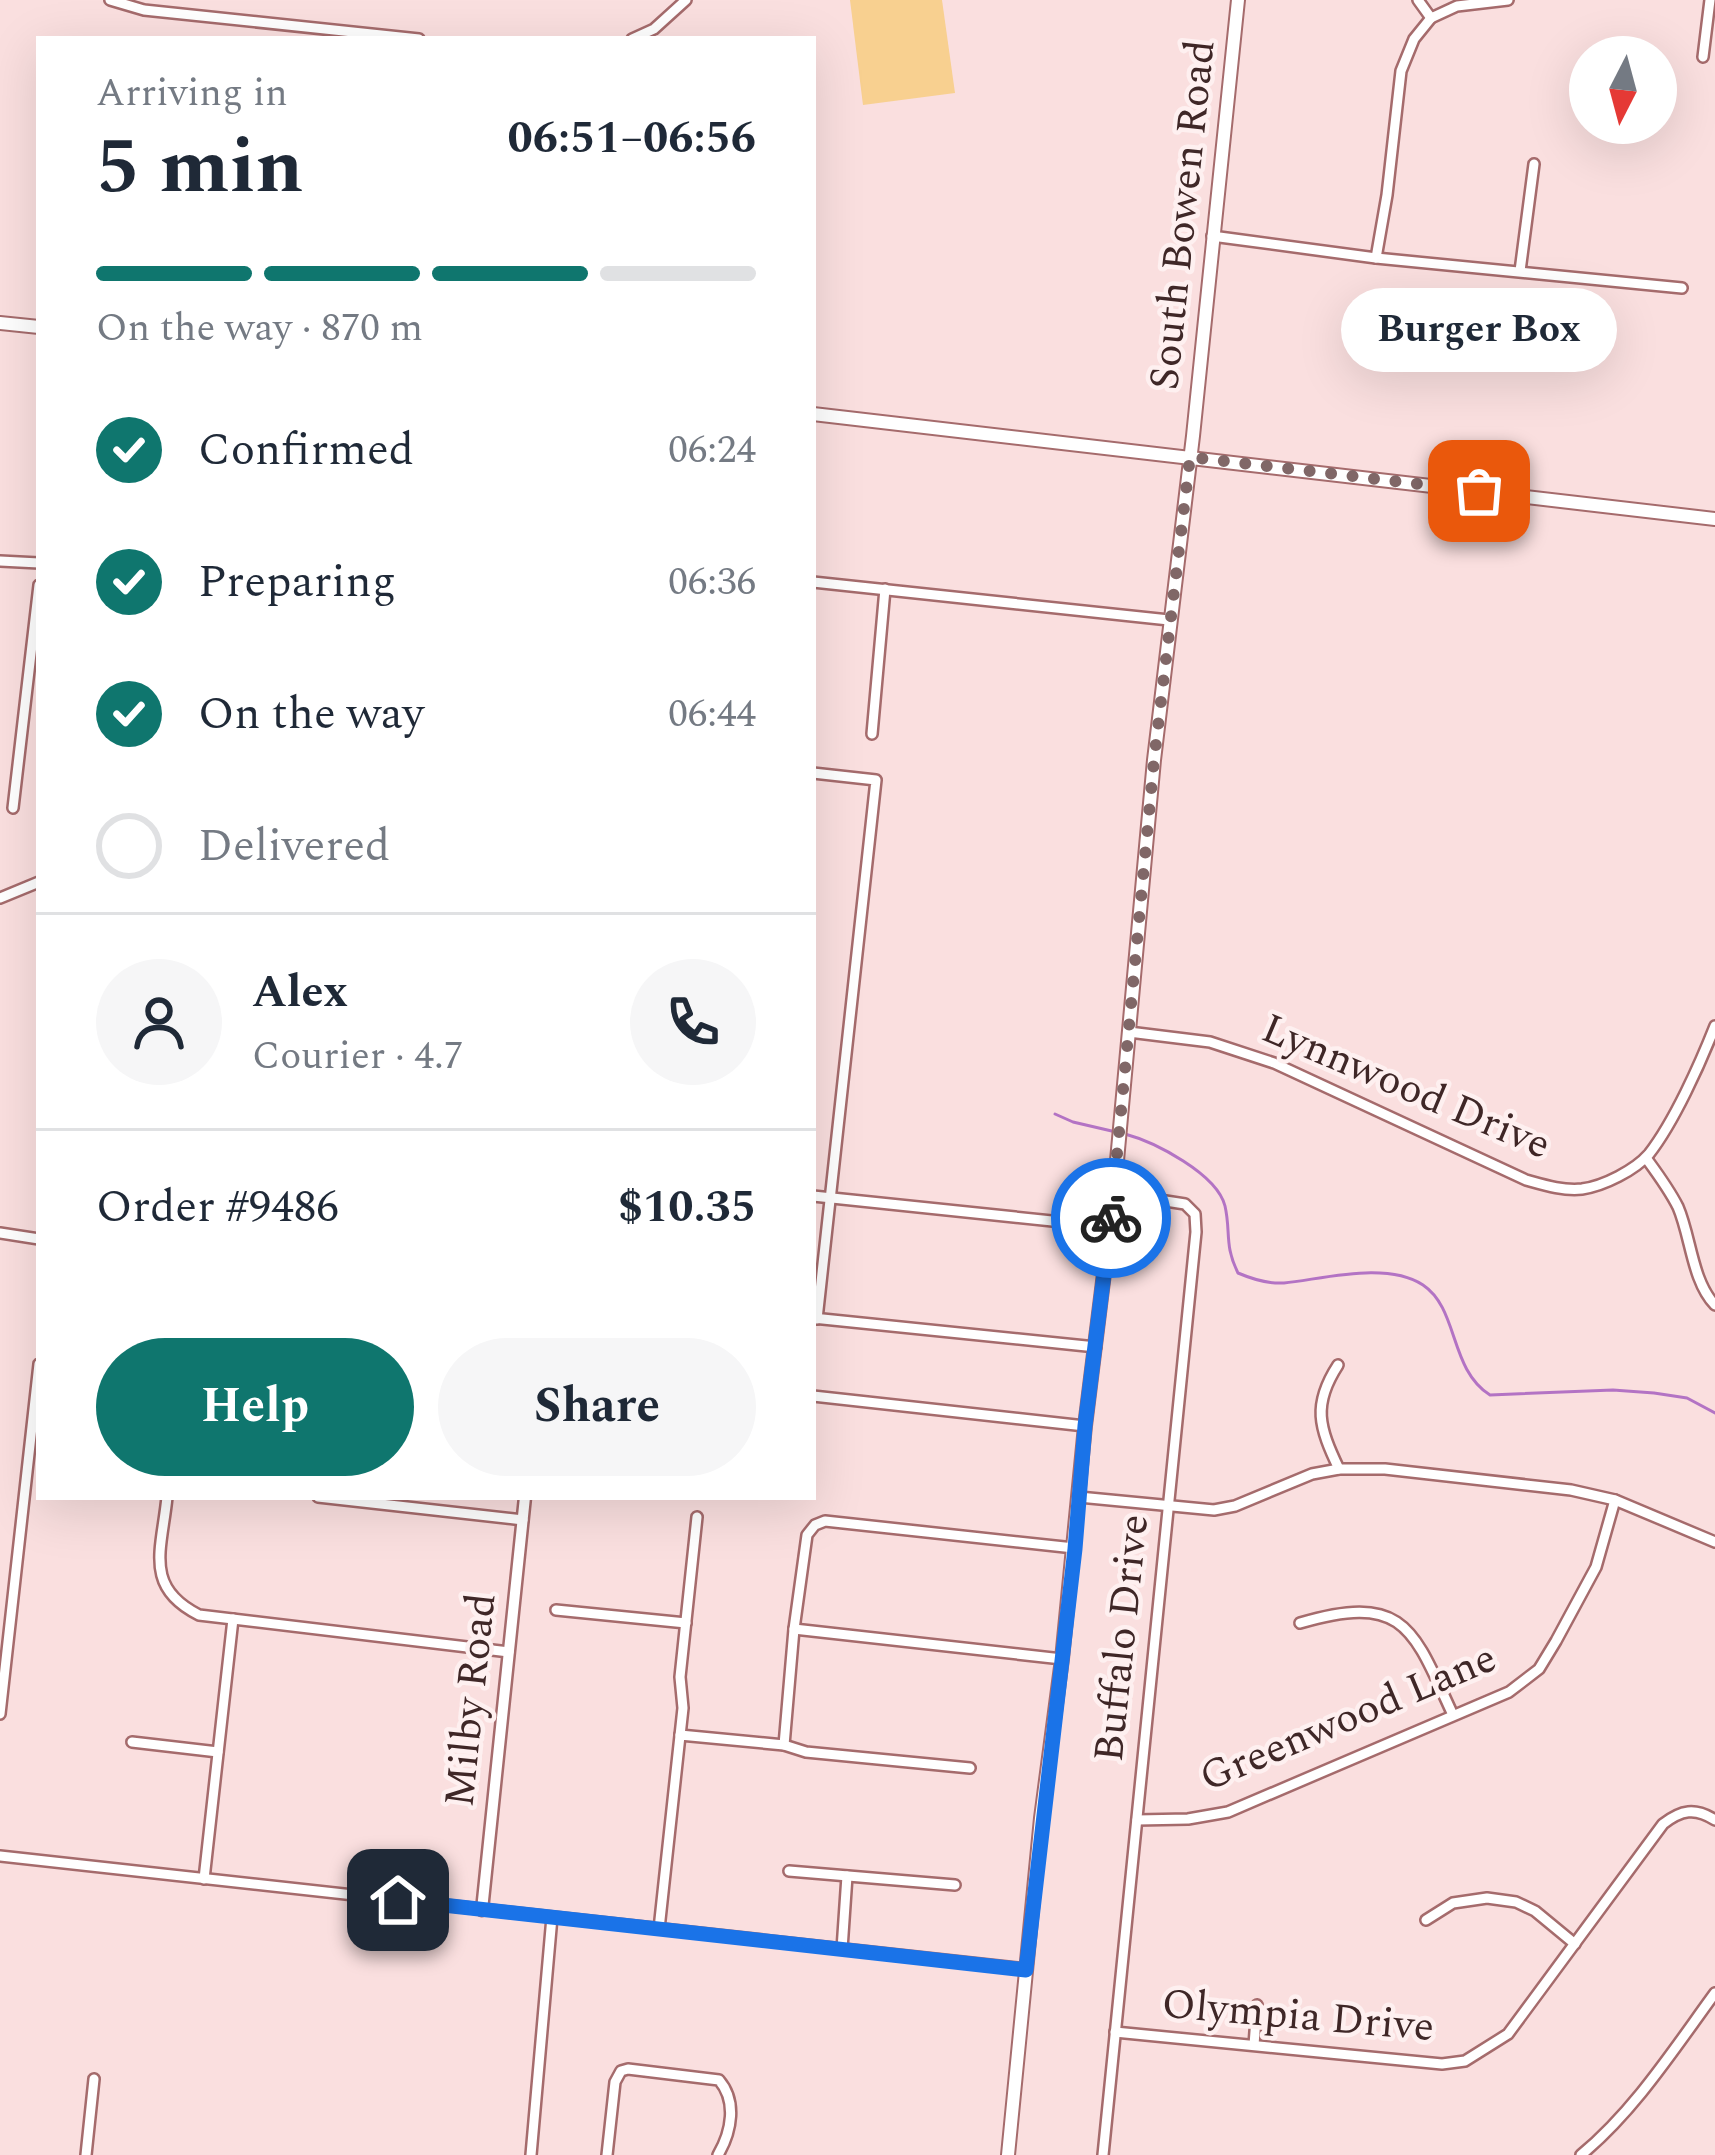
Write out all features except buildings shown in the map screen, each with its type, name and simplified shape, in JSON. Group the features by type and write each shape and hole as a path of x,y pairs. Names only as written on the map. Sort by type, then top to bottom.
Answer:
{"main road":[{"name":"South Bowen Road","path":"1008,2155 1041,1818 1111,1227 1169,620 1238,0"},
{"path":"0,323 36,327"},
{"path":"816,414 1715,518"}],"street":[{"path":"110,0 144,10 391,36"},
{"path":"638,36 686,0"},
{"path":"1418,0 1431,18"},
{"path":"1376,258 1401,71 1414,39 1431,18 1457,6 1508,0"},
{"path":"1703,57 1711,0"},
{"path":"1520,271 1534,164"},
{"path":"1212,236 1376,258 1682,288"},
{"path":"0,561 36,563"},
{"path":"816,582 1169,620"},
{"path":"872,734 885,589"},
{"path":"13,808 36,611"},
{"path":"816,772 876,780 816,1310"},
{"path":"0,898 36,883"},
{"name":"Lynnwood Drive","path":"1129,1032 1210,1042 1274,1063 1526,1180 1588,1189 1646,1158"},
{"path":"1714,1034 1646,1158 1678,1208 1701,1280 1715,1305"},
{"name":"Buffalo Drive","path":"1103,2155 1196,1232 1195,1214 1186,1204 1114,1193"},
{"path":"816,1196 1111,1227"},
{"path":"0,1233 36,1239"},
{"path":"816,1318 1096,1347"},
{"path":"1338,1365 1324,1389 1320,1414 1339,1469"},
{"path":"0,1714 36,1391"},
{"path":"816,1396 1085,1426"},
{"path":"1078,1497 1214,1510 1312,1474 1385,1469 1571,1490 1615,1500 1715,1542"},
{"path":"167,1500 159,1573 164,1587 183,1607 199,1615 509,1652"},
{"path":"345,1500 523,1520"},
{"name":"Milby Road","path":"482,1910 525,1500"},
{"name":"Greenwood Lane","path":"1137,1820 1228,1812 1509,1692 1539,1669 1596,1567 1615,1500"},
{"path":"659,1929 683,1708 680,1677 697,1517"},
{"path":"784,1745 807,1535 815,1525 825,1520 1075,1549"},
{"path":"556,1610 686,1623"},
{"path":"1300,1623 1361,1611 1388,1617 1412,1633 1453,1714"},
{"path":"203,1879 233,1619"},
{"path":"794,1629 1062,1659"},
{"path":"680,1735 970,1768"},
{"path":"132,1742 218,1752"},
{"name":"Olympia Drive","path":"1115,2032 1442,2064 1466,2061 1508,2034 1663,1824 1690,1810 1715,1820"},
{"path":"0,1856 1026,1970"},
{"path":"789,1871 955,1885"},
{"path":"842,1949 847,1876"},
{"path":"1426,1920 1453,1903 1487,1898 1516,1902 1535,1911 1575,1944"},
{"path":"531,2155 552,1917"},
{"path":"1581,2155 1636,2100 1715,1993"},
{"path":"1254,2045 1257,2005"},
{"path":"607,2155 615,2082 628,2068 713,2077 724,2086 731,2102 726,2142 718,2155"},
{"path":"86,2155 94,2079"}],"shaded area":[{"path":"850,0 942,0 955,93 863,105"}],"waterway":[{"path":"1055,1114 1116,1132"},
{"path":"1125,1134 1168,1152 1198,1171 1220,1194 1238,1273 1278,1283 1392,1274 1423,1285 1443,1309 1467,1370 1490,1395 1654,1393 1687,1398 1715,1413"}],"way so far":[{"path":"1111,1218 1154,760 1190,457 1479,491"}],"place":[{"name":"Burger Box","path":"1479,491"}],"route":[{"path":"398,1900 1026,1970 1111,1218"}]}
